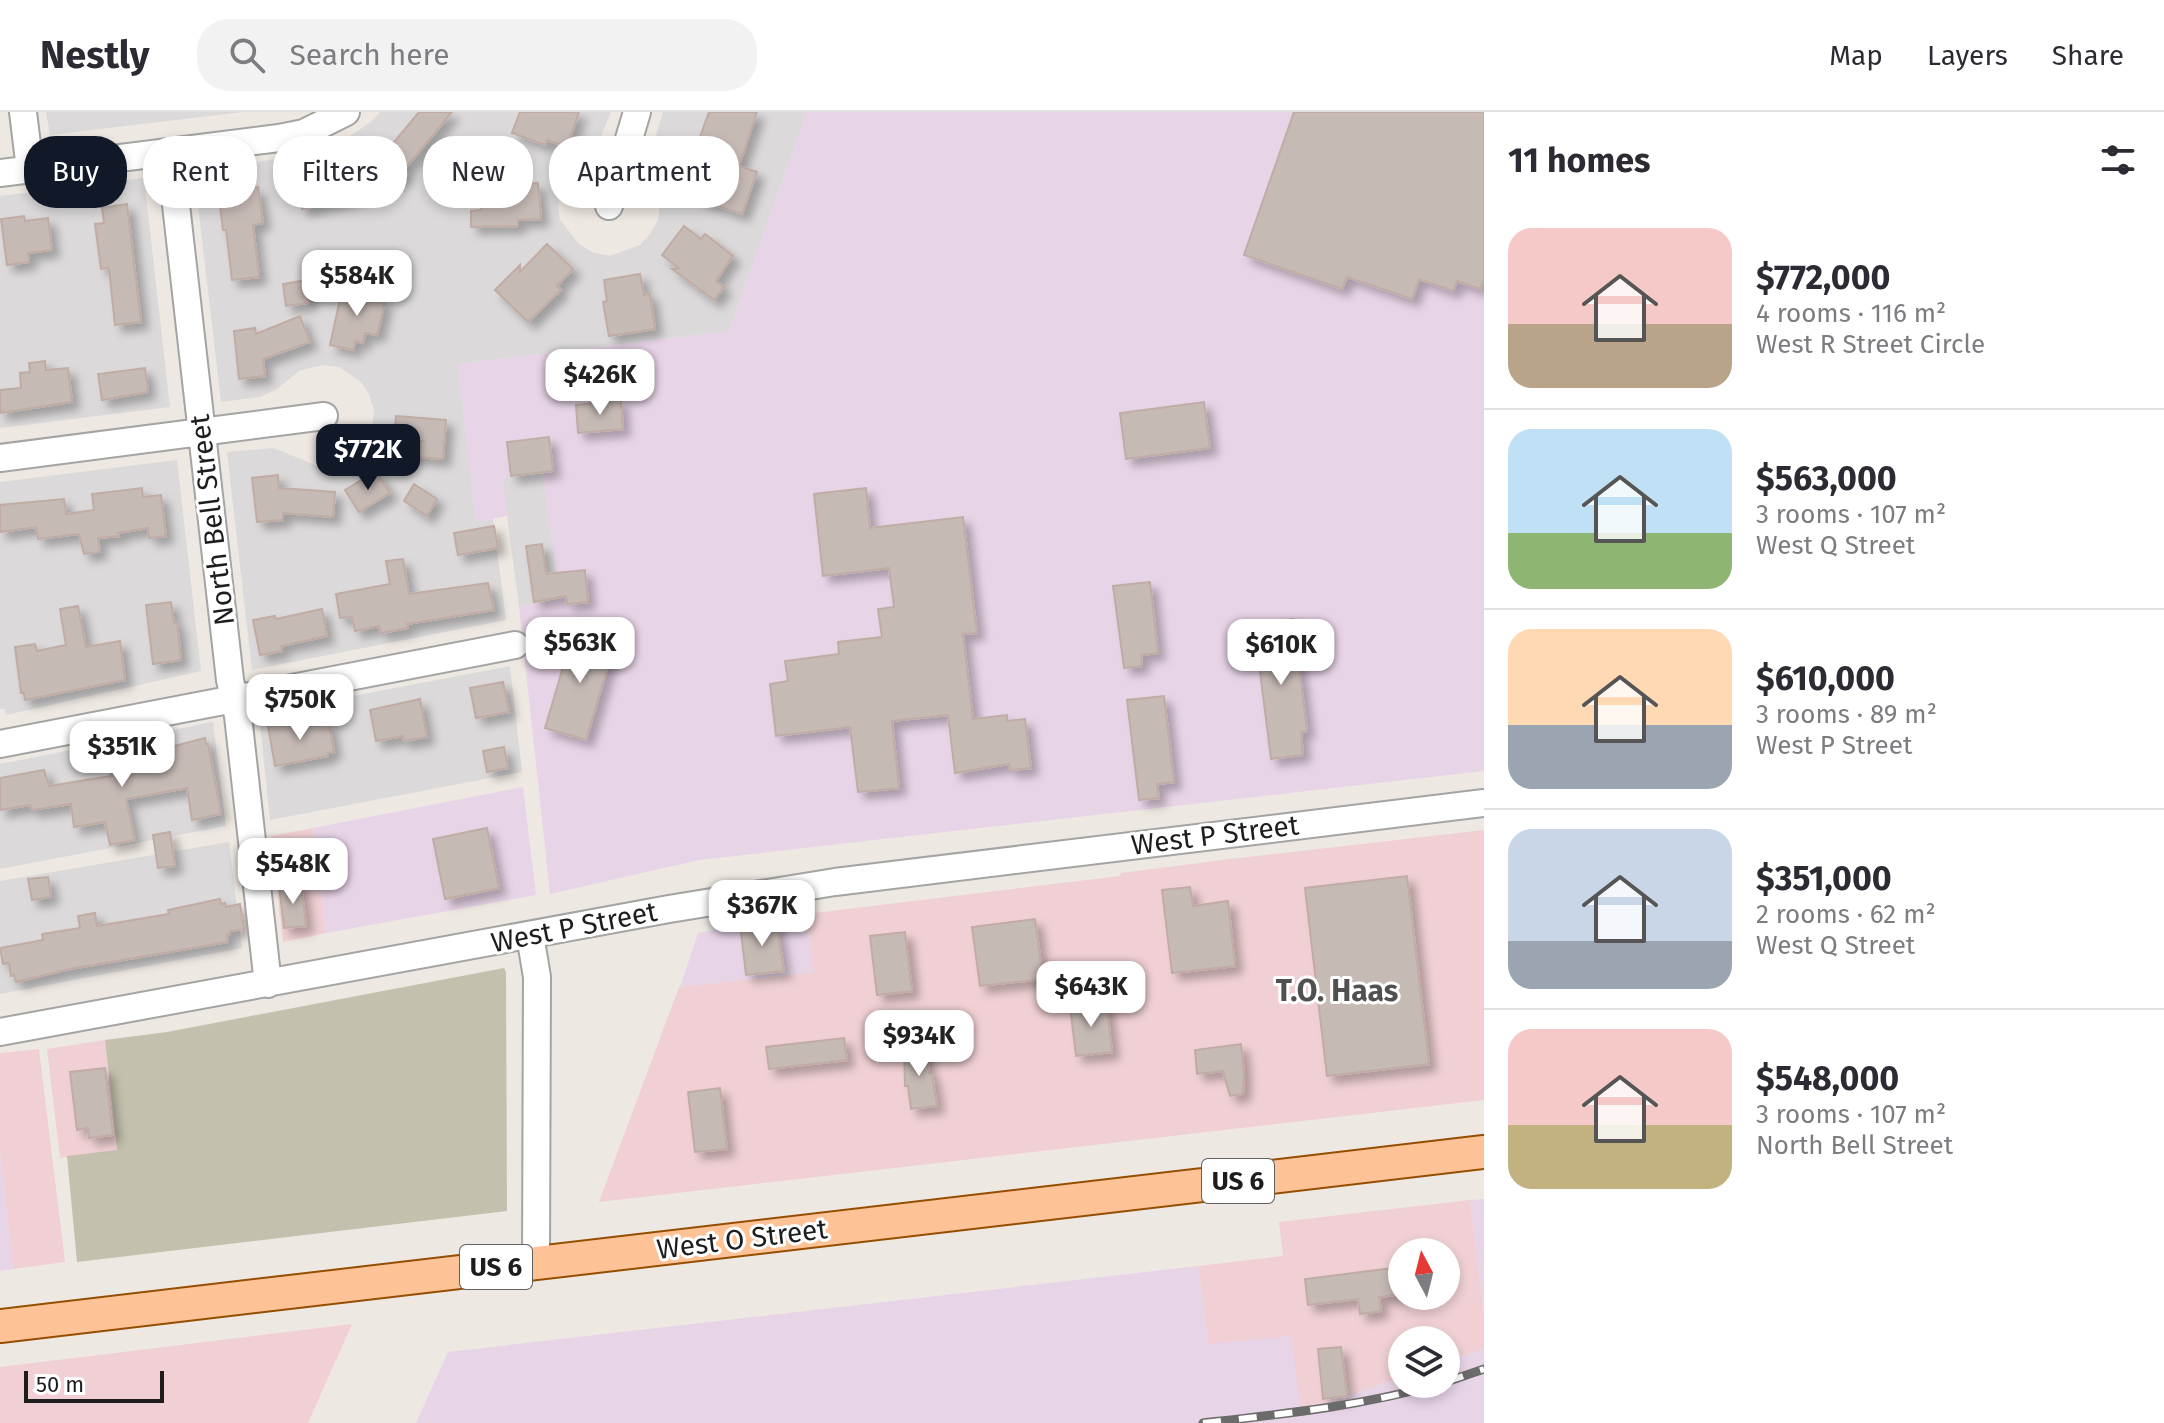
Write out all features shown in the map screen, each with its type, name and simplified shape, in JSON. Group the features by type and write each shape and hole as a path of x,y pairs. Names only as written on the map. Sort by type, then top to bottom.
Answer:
{"main road":[{"name":"West O Street","path":"0,1326 1484,1152"}],"street":[{"path":"23,112 26,136"},
{"path":"257,140 304,133 346,112"},
{"path":"630,136 637,112"},
{"path":"0,173 24,170"},
{"name":"North Bell Street","path":"176,208 268,984"},
{"path":"0,458 324,416"},
{"path":"0,744 515,645"},
{"name":"West P Street","path":"0,1032 835,882 1484,803"},
{"path":"530,935 537,977 536,1262"}],"shaded area":[{"path":"46,112 243,112 50,135"},
{"path":"380,112 611,112 601,136 549,136 549,208 558,208 560,220 579,244 592,252 610,256 640,245 658,220 660,208 739,208 739,136 656,136 663,112 807,112 729,331 458,364 476,521 493,519 506,620 252,670 227,452 274,448 317,466 332,466 361,451 372,428 374,410 361,382 339,367 323,365 299,371 277,389 260,397 221,402 198,208 257,208 257,162 273,159 273,208 407,208 407,136 350,136"},
{"path":"807,112 1484,112 1484,771 699,860 550,894 519,606 560,600 543,473 503,478 507,516 476,522 458,364 729,331"},
{"path":"143,178 143,208 147,208 170,407 0,428 0,196 24,193 24,208 127,208 127,180"},
{"path":"177,460 201,671 6,715 5,709 0,709 0,482"},
{"path":"543,473 560,601 519,606 502,478"},
{"path":"510,666 522,772 270,820 259,714"},
{"path":"213,722 226,826 0,869 0,764"},
{"path":"523,787 536,895 326,933 313,828"},
{"path":"313,828 326,933 283,942 271,836"},
{"path":"1484,830 1484,1100 599,1202 679,987 813,972 806,914 1120,876 1121,873 1230,859"},
{"path":"229,842 242,948 0,994 0,881"},
{"path":"806,914 813,972 680,987 698,933"},
{"path":"504,968 507,1211 77,1262 67,1156 117,1150 105,1040 167,1032"},
{"path":"105,1040 117,1151 60,1158 47,1049"},
{"path":"39,1049 65,1262 13,1269 0,1153 0,1053"},
{"path":"0,1153 13,1269 0,1271"},
{"path":"1484,1199 1484,1312 1470,1200"},
{"path":"1470,1200 1484,1312 1484,1349 1460,1357 1460,1326 1388,1326 1388,1382 1300,1413 1208,1344 1198,1266 1283,1256 1279,1222"},
{"path":"1198,1266 1208,1344 1291,1336 1301,1413 1388,1382 1388,1398 1460,1398 1460,1357 1484,1349 1484,1423 416,1423 448,1352"},
{"path":"352,1324 308,1423 0,1423 0,1367"}],"building":[{"path":"419,112 452,112 432,136 423,136 423,147 407,166 407,136 399,136"},
{"path":"520,112 579,112 571,136 549,136 545,145 533,141 533,136 512,133"},
{"path":"709,112 757,112 739,166 739,136 700,136"},
{"path":"1294,112 1484,112 1484,279 1480,289 1457,281 1453,291 1419,279 1412,299 1347,277 1342,289 1244,255"},
{"path":"739,166 757,172 742,214 724,208 739,208"},
{"path":"533,183 538,183 541,219 518,220 518,226 471,227 471,211 533,208"},
{"path":"257,187 263,223 253,225 259,277 232,280 220,208 257,208"},
{"path":"127,204 141,322 115,325 109,268 101,269 95,224 104,223 102,208 127,208"},
{"path":"24,216 25,221 48,218 52,250 28,253 29,262 7,265 1,219"},
{"path":"684,226 701,239 705,234 733,256 716,281 724,287 714,300 672,269 679,268 662,255"},
{"path":"547,244 573,269 557,286 561,290 528,322 495,290 520,265 520,272"},
{"path":"640,274 644,295 650,294 655,329 609,336 603,302 607,301 604,280"},
{"path":"306,280 309,303 286,306 283,284"},
{"path":"357,287 376,292 375,299 385,301 377,335 365,333 363,343 355,341 353,350 330,345 342,290 356,294"},
{"path":"300,316 310,342 263,359 265,376 239,379 234,331 255,328 256,334"},
{"path":"45,361 46,370 68,368 72,402 0,413 0,390 21,388 20,373 30,372 29,363"},
{"path":"145,368 148,392 102,400 98,374"},
{"path":"621,400 623,429 578,433 576,405"},
{"path":"1204,402 1210,448 1126,459 1120,413"},
{"path":"396,416 446,420 443,459 399,456 423,441 394,439"},
{"path":"549,437 553,471 511,476 507,442"},
{"path":"376,471 390,493 359,512 345,490"},
{"path":"278,475 279,488 335,492 333,517 283,513 283,520 257,522 252,478"},
{"path":"414,484 437,499 427,516 404,501"},
{"path":"142,488 143,497 161,495 166,536 149,538 148,528 118,533 119,536 98,538 100,552 84,554 79,534 38,539 36,527 0,532 0,505 64,499 66,514 94,510 92,494"},
{"path":"866,488 870,528 963,517 977,633 963,634 973,719 1007,715 1007,721 1025,719 1031,768 1010,770 1009,764 955,773 948,715 892,721 899,788 858,792 850,727 776,736 770,684 788,681 785,661 839,654 838,642 882,637 878,609 894,607 889,568 823,576 814,494"},
{"path":"494,526 498,548 458,555 454,533"},
{"path":"542,544 546,574 585,570 588,602 567,604 566,596 534,602 526,546"},
{"path":"403,559 409,594 488,583 494,610 407,624 408,628 381,633 379,626 355,631 352,617 340,618 336,594 390,584 386,561"},
{"path":"1150,582 1158,653 1141,655 1142,666 1124,668 1113,586"},
{"path":"171,602 174,623 177,622 181,660 153,664 146,605"},
{"path":"78,606 86,647 120,641 125,680 25,700 24,693 21,693 15,647 35,644 37,651 66,645 60,609"},
{"path":"322,609 327,636 281,646 282,651 260,655 253,620 275,616 276,619"},
{"path":"1293,619 1307,731 1301,732 1303,755 1271,759 1254,624"},
{"path":"574,630 615,642 586,740 545,728"},
{"path":"503,682 509,712 476,718 470,688"},
{"path":"1164,696 1174,782 1157,784 1159,798 1139,800 1127,700"},
{"path":"420,699 427,737 404,741 403,736 376,741 370,710"},
{"path":"292,722 293,728 329,722 334,752 328,753 328,756 275,766 268,726"},
{"path":"205,738 221,814 192,820 187,788 126,799 135,840 110,845 105,822 74,827 71,804 32,810 30,805 0,810 0,778 44,770 49,786 111,776 109,757 142,752 145,767 165,763 163,749"},
{"path":"504,747 508,768 487,772 483,751"},
{"path":"487,828 499,888 445,899 433,839"},
{"path":"170,832 175,866 158,868 153,835"},
{"path":"1407,876 1429,1064 1327,1076 1305,888"},
{"path":"48,877 51,897 32,900 28,879"},
{"path":"301,883 306,926 284,928 279,886"},
{"path":"1190,887 1193,906 1228,901 1235,966 1172,973 1162,890"},
{"path":"220,899 226,907 240,904 244,929 230,931 228,942 70,969 16,982 14,975 11,976 9,963 3,964 0,948 43,940 42,934 80,928 78,916 95,913 97,926 169,914 168,910"},
{"path":"1035,919 1043,979 980,986 972,927"},
{"path":"776,920 784,971 746,975 740,924"},
{"path":"905,932 912,991 877,995 870,936"},
{"path":"1106,1001 1112,1052 1076,1056 1070,1006"},
{"path":"844,1038 847,1060 769,1069 766,1047"},
{"path":"1241,1044 1243,1094 1230,1096 1223,1071 1197,1074 1195,1050"},
{"path":"926,1045 937,1106 911,1109 908,1086 905,1086 904,1047"},
{"path":"105,1068 113,1135 89,1138 88,1128 77,1130 70,1072"},
{"path":"720,1088 727,1149 695,1152 688,1092"},
{"path":"1388,1269 1388,1296 1379,1297 1381,1311 1360,1314 1358,1299 1308,1305 1305,1279"},
{"path":"1341,1347 1347,1396 1323,1399 1318,1349"}],"railway":[{"path":"1460,1377 1484,1369"},
{"path":"1203,1423 1292,1413 1388,1396"}],"district":[{"name":"T.O. Haas","path":"1337,991"}]}
